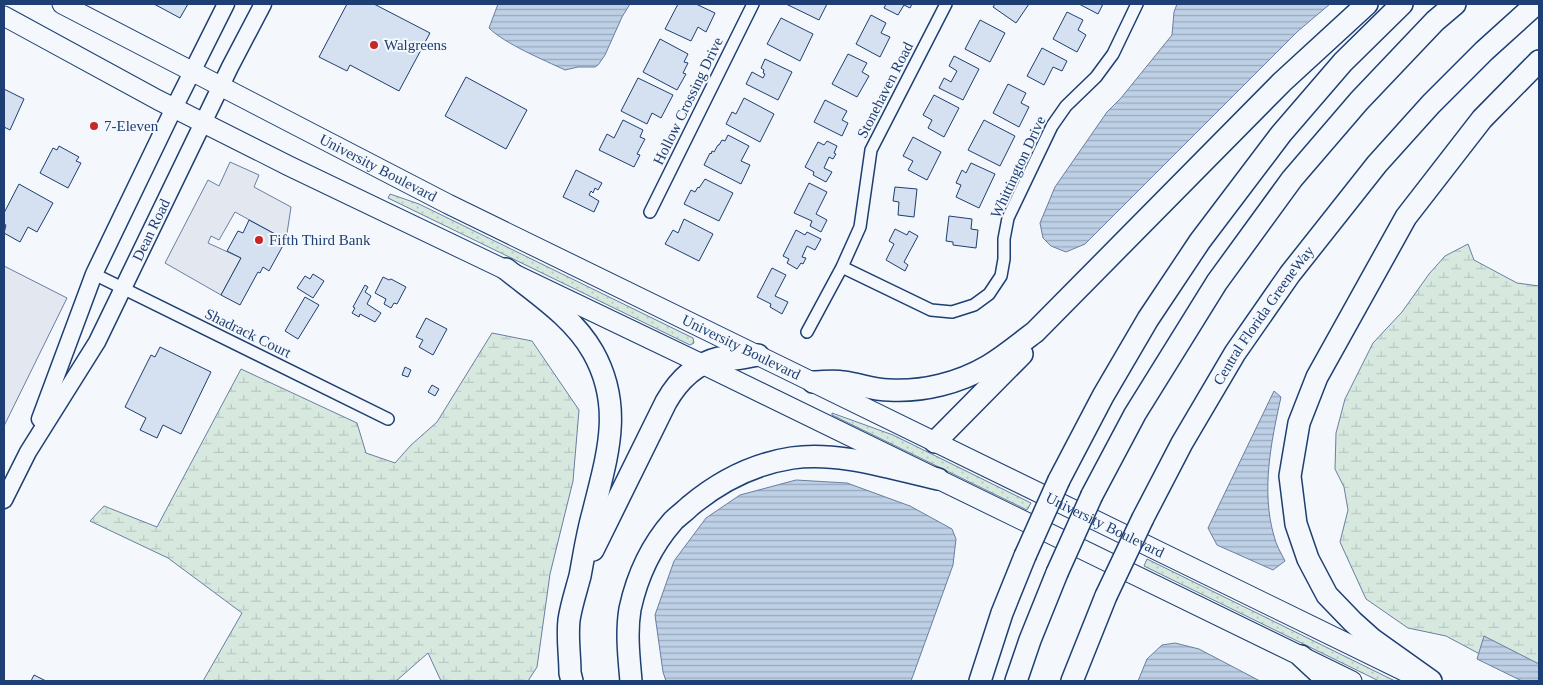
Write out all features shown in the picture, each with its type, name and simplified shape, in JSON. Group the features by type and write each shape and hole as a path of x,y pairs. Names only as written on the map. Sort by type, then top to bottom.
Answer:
{"highway":[{"path":"813,382 843,382 866,388 888,390 926,388 940,386 988,366 1035,332 1282,82 1367,4"},
{"path":"975,681 1025,556 1059,480 1103,396 1148,319 1200,241 1287,126 1343,62 1402,4"},
{"path":"1016,681 1057,573 1092,495 1135,414 1217,282 1286,187 1359,101 1436,21 1455,4"},
{"name":"Central Florida GreeneWay","path":"1072,681 1106,596 1143,518 1182,444 1235,353 1290,274 1377,164 1431,104 1484,51 1536,4"},
{"path":"1431,681 1372,639 1353,622 1327,595 1308,559 1296,524 1290,476 1299,423 1317,377 1406,217 1482,119 1539,61"},
{"path":"506,270 557,310 574,328 592,351 605,378 610,402 611,436 569,621 570,673 572,681"},
{"path":"935,442 1021,356 1035,332"},
{"path":"580,577 670,395 683,377 702,364 720,358 734,359 758,355"},
{"path":"631,681 628,650 630,611 639,577 650,554 673,521 717,486 734,476 756,467 793,458 834,457 938,479"},
{"path":"980,681 989,649"},
{"path":"1301,656 1328,681"}],"main road":[{"name":"University Boulevard","path":"62,4 448,204 1424,681"},
{"name":"Dean Road","path":"28,452 94,274 226,4"},
{"name":"Dean Road","path":"4,500 28,452 97,342 263,4"},
{"path":"4,16 174,108 289,166 702,364 1352,681"}],"street":[{"name":"Hollow Crossing Drive","path":"650,212 753,4"},
{"name":"Stonehaven Road","path":"807,332 842,267 860,227 871,150 946,4"},
{"name":"Whittington Drive","path":"842,267 931,310 952,312 974,305 989,294 1001,276 1008,218 1052,126 1066,106 1096,77 1112,54 1137,4"},
{"name":"Shadrack Court","path":"94,274 388,419"}],"green space":[{"path":"390,194 419,204 693,338 694,343 690,345 388,198"},
{"path":"1468,244 1474,260 1517,283 1539,286 1539,681 1530,681 1446,636 1408,628 1366,599 1340,542 1348,510 1344,487 1335,469 1336,433 1345,399 1373,343 1402,312 1429,274 1445,256"},
{"path":"492,333 532,341 579,410 573,481 550,574 537,667 528,681 441,681 428,653 396,681 203,681 242,613 168,558 90,521 104,506 157,527 241,369 357,423 366,453 395,463 411,445 437,422"},
{"path":"832,413 893,435 1031,503 1027,510 832,415"},
{"path":"1147,559 1395,681 1379,681 1144,566"}],"shaded area":[{"path":"230,162 259,175 254,187 291,207 286,240 235,212 219,240 211,236 208,243 241,258 221,295 165,263 208,180 219,186"},
{"path":"4,266 67,298 4,426"}],"water":[{"path":"498,4 630,4 605,55 598,65 595,67 578,67 565,70 515,46 489,28"},
{"path":"1177,4 1330,4 1298,31 1085,244 1066,252 1051,246 1043,238 1040,223 1055,187 1107,112 1121,98 1172,35 1174,12"},
{"path":"1274,391 1281,397 1271,449 1268,502 1275,539 1285,561 1273,570 1217,545 1208,528"},
{"path":"796,480 847,483 910,506 952,529 956,539 953,565 911,681 666,681 655,615 674,561 706,518 740,495"},
{"path":"1484,636 1539,664 1539,681 1522,681 1477,659"},
{"path":"1175,643 1199,649 1260,681 1138,681 1147,659 1162,645"}],"building":[{"path":"154,4 188,4 180,18"},
{"name":"Walgreens","path":"347,4 374,4 430,33 399,91 350,65 347,71 319,57"},
{"path":"678,4 696,4 715,13 706,32 698,27 691,41 665,29"},
{"path":"786,4 827,4 819,20"},
{"path":"886,4 912,4 910,8 904,5 898,15 884,8"},
{"path":"995,4 1029,4 1016,23 993,7"},
{"path":"1079,4 1103,4 1098,14"},
{"path":"1067,12 1083,20 1078,30 1086,35 1077,52 1053,39"},
{"path":"871,15 886,23 881,33 890,37 880,57 856,44"},
{"path":"781,18 813,34 800,61 767,44"},
{"path":"980,20 1005,33 990,62 965,49"},
{"path":"660,39 688,54 684,62 688,63 683,73 686,74 677,90 643,72"},
{"path":"1042,48 1067,61 1062,71 1053,67 1044,85 1027,76"},
{"path":"848,54 867,63 862,72 869,76 857,97 832,84"},
{"path":"954,56 979,69 963,100 939,88 944,78 951,82 957,71 949,66"},
{"path":"765,59 792,72 778,100 746,84 752,72 763,78 765,74 761,68"},
{"path":"466,77 527,110 506,149 445,116"},
{"path":"638,78 673,95 661,118 652,113 647,124 621,111"},
{"path":"1008,84 1026,93 1021,103 1029,107 1019,127 993,113"},
{"path":"4,89 24,99 10,130 4,127"},
{"path":"934,95 959,108 944,137 928,128 932,120 923,115"},
{"path":"744,98 774,114 760,142 726,124 732,112 736,114"},
{"path":"825,100 847,111 842,120 848,123 842,136 814,122"},
{"path":"623,120 643,130 640,137 645,139 637,154 640,155 634,167 599,150 607,134 614,138"},
{"path":"984,120 1015,136 1000,166 968,150"},
{"path":"728,135 749,146 741,161 750,165 741,184 704,165 710,153 714,152 722,140 725,141"},
{"path":"913,137 941,152 927,180 908,170 913,161 903,156"},
{"path":"827,141 837,146 834,153 836,154 833,159 829,157 824,168 832,172 826,182 813,175 814,172 805,167 818,142 824,145"},
{"path":"59,146 79,157 76,161 81,163 68,188 40,173 53,148 57,150"},
{"path":"971,163 995,174 979,208 956,197 961,185 956,183 962,170 966,173"},
{"path":"576,170 602,183 598,190 595,188 593,193 591,191 589,195 599,201 594,212 563,197"},
{"path":"705,179 733,193 719,221 684,204 691,190 695,192"},
{"path":"809,183 827,192 816,214 827,220 821,232 810,226 812,221 794,213"},
{"path":"19,184 53,203 37,232 28,227 20,242 4,233 6,225 4,224 4,213"},
{"path":"895,187 917,189 914,217 898,215 899,202 893,201"},
{"path":"949,216 972,219 971,229 978,230 976,248 953,245 953,242 946,241"},
{"path":"684,219 713,234 699,261 665,244 673,230 678,233"},
{"path":"249,220 286,240 269,271 263,267 260,273 258,272 240,305 221,295 241,258 227,251 238,231 243,233"},
{"path":"895,229 907,235 909,231 918,236 904,262 908,265 905,271 886,260 894,244 889,241"},
{"path":"796,230 805,235 807,232 821,239 815,250 807,246 802,257 806,258 797,269 787,263 789,259 783,256"},
{"path":"772,268 786,275 775,296 788,302 782,314 770,307 771,304 757,297"},
{"path":"313,274 324,281 313,298 297,288 305,276 310,279"},
{"path":"383,277 406,287 397,304 394,303 391,308 384,304 386,299 375,293"},
{"path":"365,285 368,287 365,292 371,296 367,304 381,313 375,322 360,314 359,317 352,313 355,308 353,307"},
{"path":"305,297 319,305 298,339 285,331"},
{"path":"426,318 447,329 433,355 419,347 423,340 416,337"},
{"path":"160,347 211,372 181,434 163,425 157,438 140,430 146,418 125,407 151,355 155,357"},
{"path":"405,367 411,370 408,377 402,375"},
{"path":"432,385 439,389 435,396 428,392"},
{"path":"34,675 46,681 31,681"}],"place":[{"name":"Walgreens","path":"374,45"},
{"name":"7-Eleven","path":"94,126"},
{"name":"Fifth Third Bank","path":"259,240"}]}
